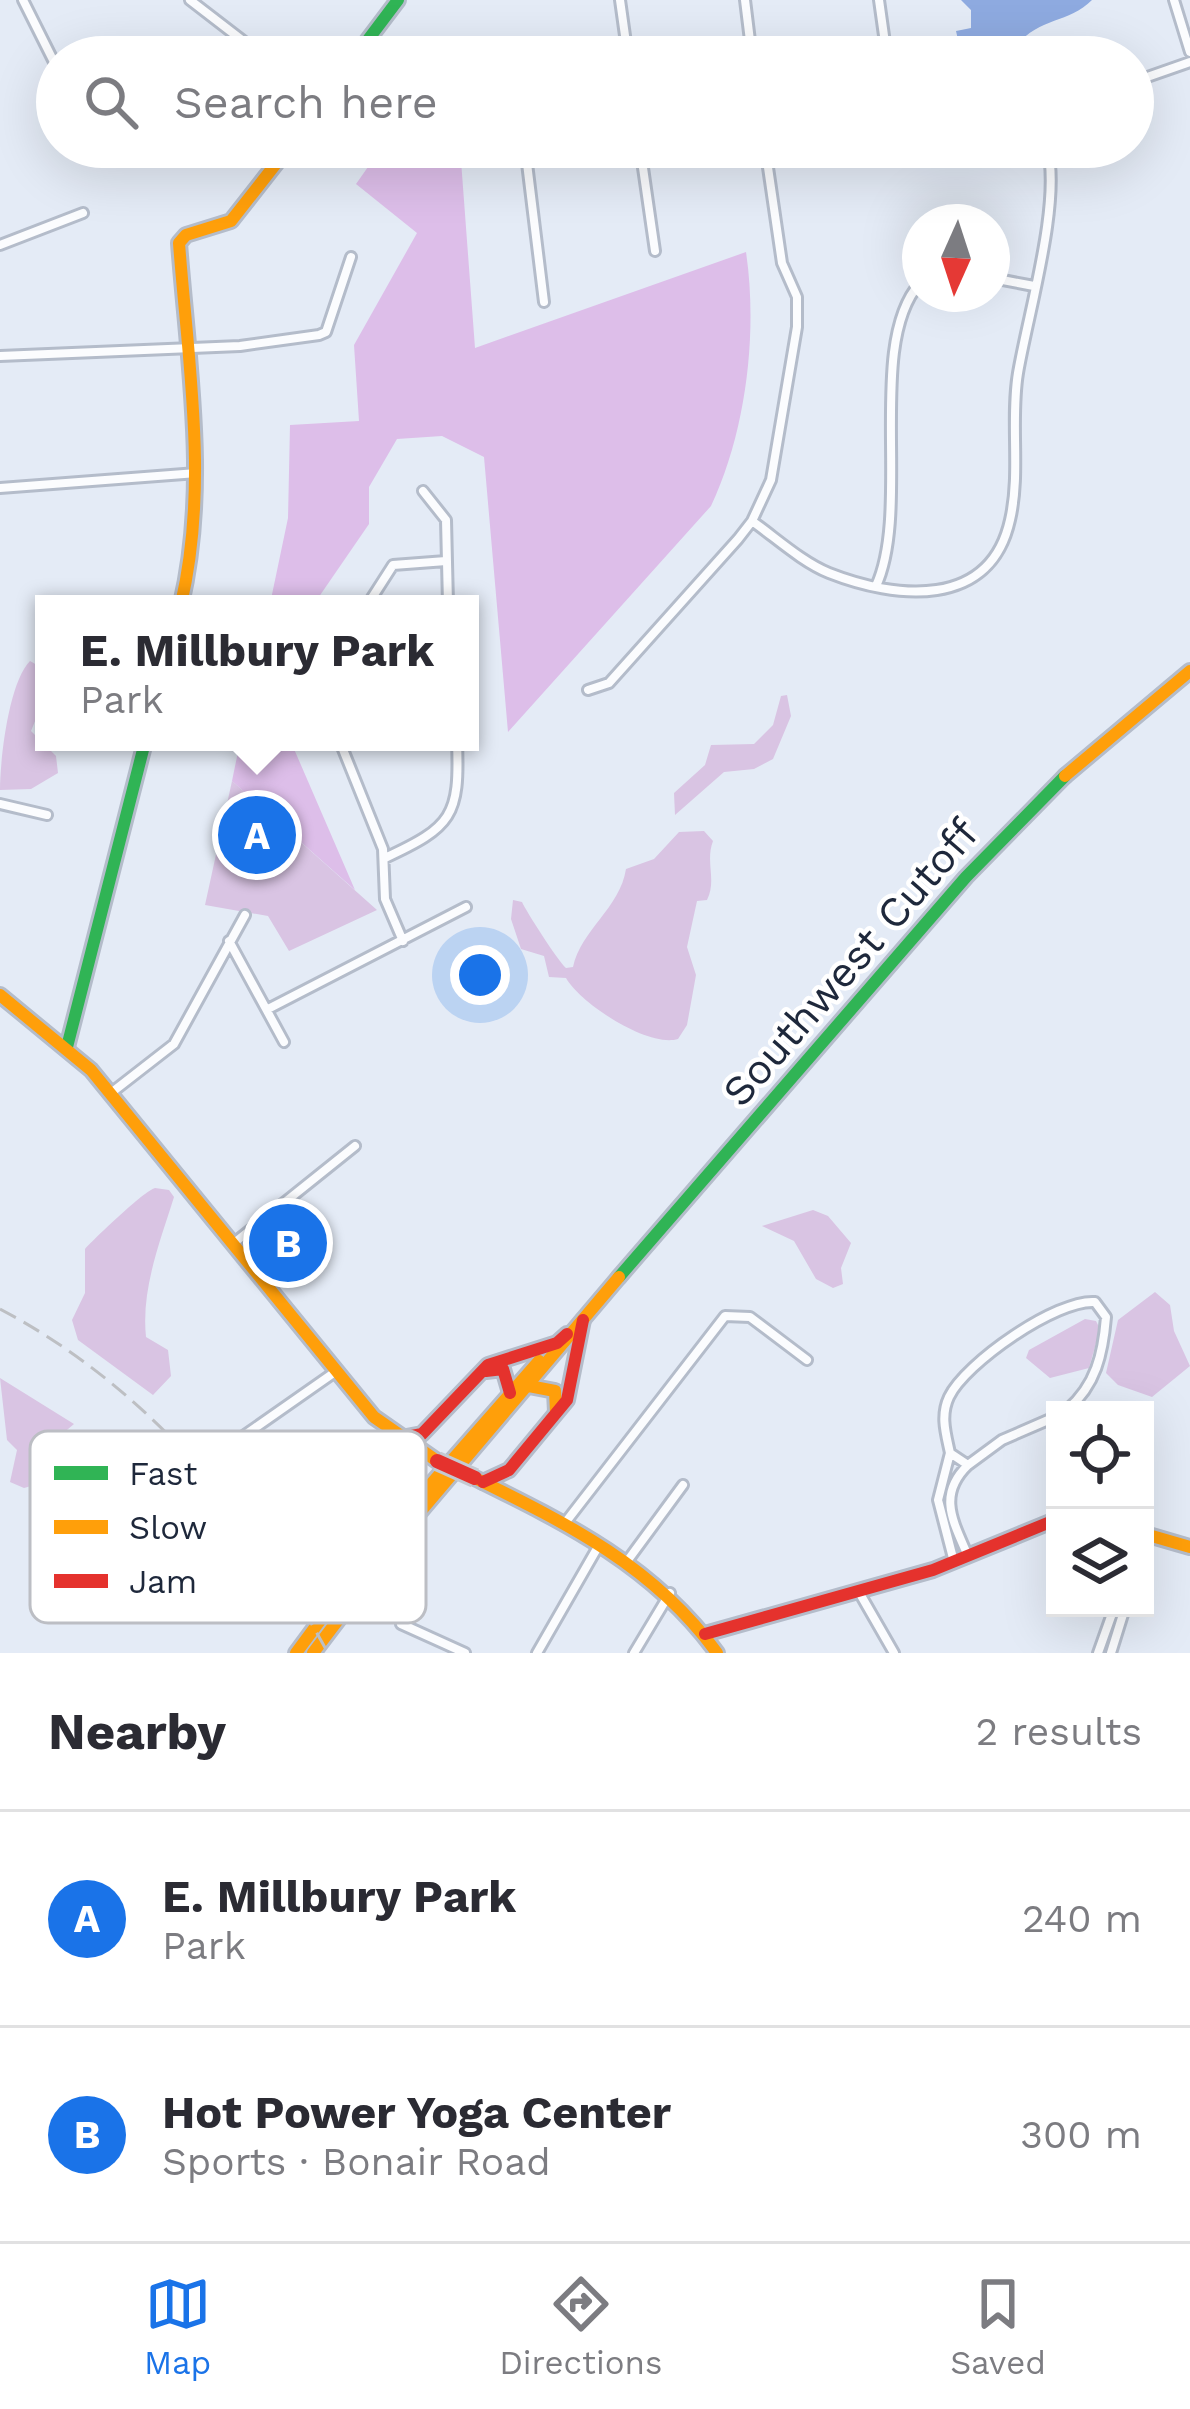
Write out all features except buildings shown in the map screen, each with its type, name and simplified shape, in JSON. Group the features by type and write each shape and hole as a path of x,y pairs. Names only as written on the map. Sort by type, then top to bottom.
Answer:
{"main road":[{"path":"371,36 398,0"},
{"path":"183,595 196,536 197,473 179,243 186,235 231,220 272,168"},
{"name":"Southwest Cutoff","path":"426,1507 1030,808 1095,746 1190,671"},
{"path":"67,1047 144,751"},
{"path":"0,995 67,1047 112,1094 364,1406 390,1431"},
{"path":"479,1480 509,1470 555,1414 569,1392 583,1320"},
{"name":"Southwest Cutoff","path":"426,1490 510,1393 583,1320"},
{"path":"426,1431 488,1365 562,1339"},
{"path":"432,1458 428,1433 484,1372 503,1370 510,1378 510,1393"},
{"path":"529,1386 554,1390 555,1414"},
{"path":"362,1431 364,1406"},
{"path":"426,1455 628,1560 670,1592 717,1653"},
{"path":"509,1470 511,1496"},
{"path":"706,1634 961,1560 1046,1524"},
{"path":"1154,1540 1190,1546"},
{"name":"Southwest Cutoff","path":"296,1653 318,1623"},
{"name":"Southwest Cutoff","path":"313,1653 335,1623"}],"street":[{"path":"23,0 41,36"},
{"path":"190,0 237,36"},
{"path":"620,0 625,36"},
{"path":"746,0 750,36"},
{"path":"879,0 884,36"},
{"path":"1174,0 1190,52"},
{"path":"1154,75 1190,62"},
{"path":"528,168 544,302"},
{"path":"643,168 655,251"},
{"path":"589,690 609,683 752,521 771,479 798,315 774,221 768,168"},
{"path":"752,521 828,572 877,586 924,595 953,589 983,570 1003,540 1012,500 1015,392 1052,183 1050,168"},
{"path":"0,245 83,213"},
{"path":"0,356 186,348 326,332 350,257"},
{"path":"1010,281 1034,286"},
{"path":"877,586 888,546 892,409 906,312"},
{"path":"0,488 197,473"},
{"path":"422,491 446,520 448,595"},
{"path":"374,595 393,565 446,561"},
{"path":"343,751 385,858 385,899 403,940"},
{"path":"385,858 448,821 458,787 457,751"},
{"path":"0,804 47,815"},
{"path":"268,1009 466,907"},
{"path":"112,1094 175,1044 245,915"},
{"path":"230,941 284,1042"},
{"path":"233,1244 355,1146"},
{"path":"961,1560 938,1500 950,1453 945,1411 962,1379 1022,1331 1076,1302 1095,1301 1106,1317 1097,1368 1073,1401"},
{"path":"565,1524 721,1321 736,1315 756,1321 807,1360"},
{"path":"251,1431 336,1371"},
{"path":"961,1560 949,1506 953,1481 1002,1440 1046,1421"},
{"path":"950,1453 968,1465"},
{"path":"628,1560 683,1485"},
{"path":"537,1653 599,1543"},
{"path":"634,1653 670,1592"},
{"path":"859,1592 893,1653"},
{"path":"1098,1653 1111,1617"},
{"path":"1111,1653 1122,1617"},
{"path":"401,1624 465,1653"}],"shaded area":[{"path":"367,168 462,168 475,348 746,252 751,315 746,382 733,446 711,506 508,732 484,457 442,436 397,439 369,487 369,524 320,595 272,595 288,518 290,425 359,421 354,345 417,233 356,184"},
{"path":"30,661 35,664 31,731 35,751 51,751 58,773 31,789 0,790 11,703"},
{"path":"787,695 791,716 773,759 754,769 724,772 675,815 674,793 705,765 711,745 754,744 773,725 781,696"},
{"path":"238,751 295,751 355,890 232,781"},
{"path":"232,781 377,910 289,951 268,916 205,905"},
{"path":"704,831 713,841 711,885 707,900 697,901 687,947 696,975 687,1025 678,1039 650,1037 616,1021 566,978 549,977 544,956 521,949 511,919 513,900 522,902 562,964 573,967 616,896 626,869 654,859 679,832"},
{"path":"155,1188 169,1190 174,1197 146,1301 146,1337 168,1350 171,1376 153,1395 78,1340 72,1320 85,1293 85,1249"},
{"path":"813,1210 828,1216 851,1243 841,1268 843,1284 833,1288 816,1279 794,1241 762,1226"},
{"path":"1155,1292 1170,1305 1174,1331 1190,1366 1152,1397 1118,1385 1106,1373 1118,1320"},
{"path":"1085,1319 1096,1321 1100,1329 1089,1368 1050,1378 1026,1358 1029,1350"},
{"path":"0,1378 74,1424 66,1431 30,1431 30,1486 24,1488 10,1482 17,1450 7,1440"}],"water":[{"path":"961,0 1092,0 1026,36 957,36 956,31 971,28 971,10"}],"railway":[{"path":"0,1309 101,1375 164,1431"},
{"path":"311,1623 328,1653"}],"traffic: fast":[{"path":"371,36 398,0"},
{"path":"67,1047 143,751"},
{"path":"619,1277 966,877 1065,776"}],"traffic: slow":[{"path":"183,595 195,469 179,243 186,235 231,221 273,168"},
{"path":"1065,776 1190,671"},
{"path":"0,995 91,1070 374,1417 394,1431"},
{"path":"426,1505 619,1277"},
{"path":"426,1490 539,1361"},
{"path":"529,1386 555,1391 556,1412"},
{"path":"426,1453 437,1461"},
{"path":"475,1478 608,1550 666,1596 717,1653"},
{"path":"1154,1537 1190,1547"},
{"path":"296,1653 318,1623"},
{"path":"313,1653 336,1623"}],"traffic: jam":[{"path":"483,1482 509,1470 567,1400 583,1320"},
{"path":"425,1431 488,1365 557,1343 567,1334"},
{"path":"486,1371 503,1369 510,1393"},
{"path":"437,1461 475,1478"},
{"path":"705,1634 933,1570 1046,1524"}],"place":[{"name":"E. Millbury Park","path":"257,835"},
{"name":"Hot Power Yoga Center","path":"288,1243"}]}
